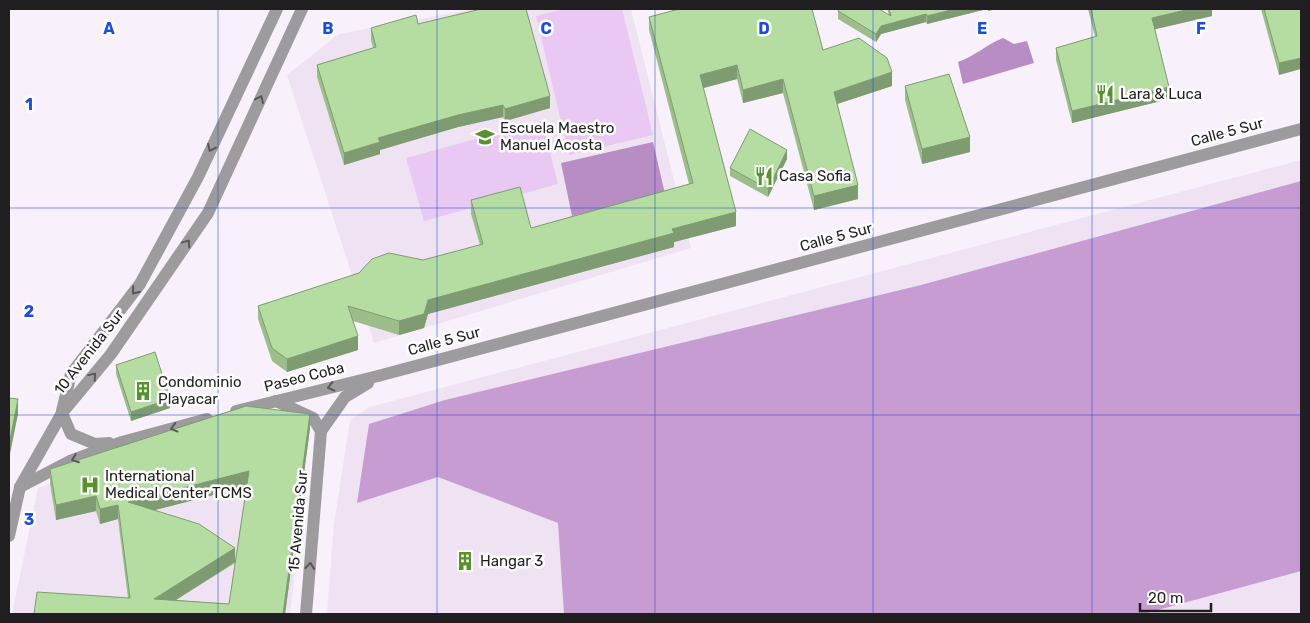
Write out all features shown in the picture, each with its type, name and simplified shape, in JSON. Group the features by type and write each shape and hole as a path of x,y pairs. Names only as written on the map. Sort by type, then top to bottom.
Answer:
{"street":[{"name":"10 Avenida Sur","path":"62,413 71,374 140,284 198,177 277,9"},
{"name":"10 Avenida Sur","path":"62,413 112,354 208,213 302,9"},
{"name":"Calle 5 Sur","path":"378,376 1301,129"},
{"name":"Paseo Coba","path":"20,487 70,461 122,442 378,376"},
{"path":"276,401 314,418 321,431 345,397 378,376"},
{"name":"Paseo Coba","path":"62,413 71,434 95,444 122,442"},
{"path":"9,536 20,487 62,413"},
{"name":"15 Avenida Sur","path":"306,614 321,431"}],"shaded area":[{"name":"Escuela Maestro Manuel Acosta","path":"473,9 631,9 691,248 374,343 287,75 339,34"},
{"path":"565,9 622,9 653,135 569,155 536,16"},
{"path":"1003,38 1014,44 1027,41 1034,63 963,84 958,62"},
{"path":"542,121 558,184 424,221 406,158"},
{"path":"653,142 665,194 572,216 561,163"},
{"path":"1301,160 1301,614 327,614 334,524 350,420 370,407"},
{"path":"1301,181 1301,571 1143,614 564,614 558,523 438,477 357,503 369,424 445,400 921,285"},
{"path":"247,421 310,428 290,614 12,614 38,488"}],"building":[{"path":"477,9 526,9 550,96 505,109 503,105 458,115 378,138 380,142 344,153 317,65 376,47 371,28 416,15 418,24"},
{"path":"679,9 812,9 823,50 859,38 887,58 892,72 834,92 858,185 814,196 783,79 743,90 737,65 700,75 736,212 672,229 674,233 428,300 424,314 399,321 348,306 358,336 287,359 272,348 258,306 359,273 372,259 389,253 423,260 483,244 471,200 520,187 531,228 693,183 649,17"},
{"path":"839,9 879,9 891,16 889,9 955,9 927,16 926,14 881,26 876,34 838,11"},
{"path":"1091,9 1190,9 1152,18 1169,87 1072,111 1056,48 1097,36"},
{"path":"1264,9 1301,9 1301,58 1279,63"},
{"path":"949,74 970,137 922,149 905,86"},
{"path":"750,129 787,150 768,189 730,168"},
{"name":"Condominio Playacar","path":"155,352 170,399 131,412 116,365"},
{"path":"9,398 18,399 9,445"},
{"path":"246,406 310,414 283,614 34,614 37,592 130,598 118,505 100,509 96,496 56,505 50,469","holes":["249,471 229,604 154,599 235,548 199,524 128,502"]}],"place":[{"name":"Lara & Luca","path":"1105,94"},
{"name":"Escuela Maestro Manuel Acosta","path":"485,137"},
{"name":"Casa Sofia","path":"764,176"},
{"name":"Condominio Playacar","path":"143,391"},
{"name":"International Medical Center TCMS","path":"90,485"},
{"name":"Hangar 3","path":"465,561"}]}
